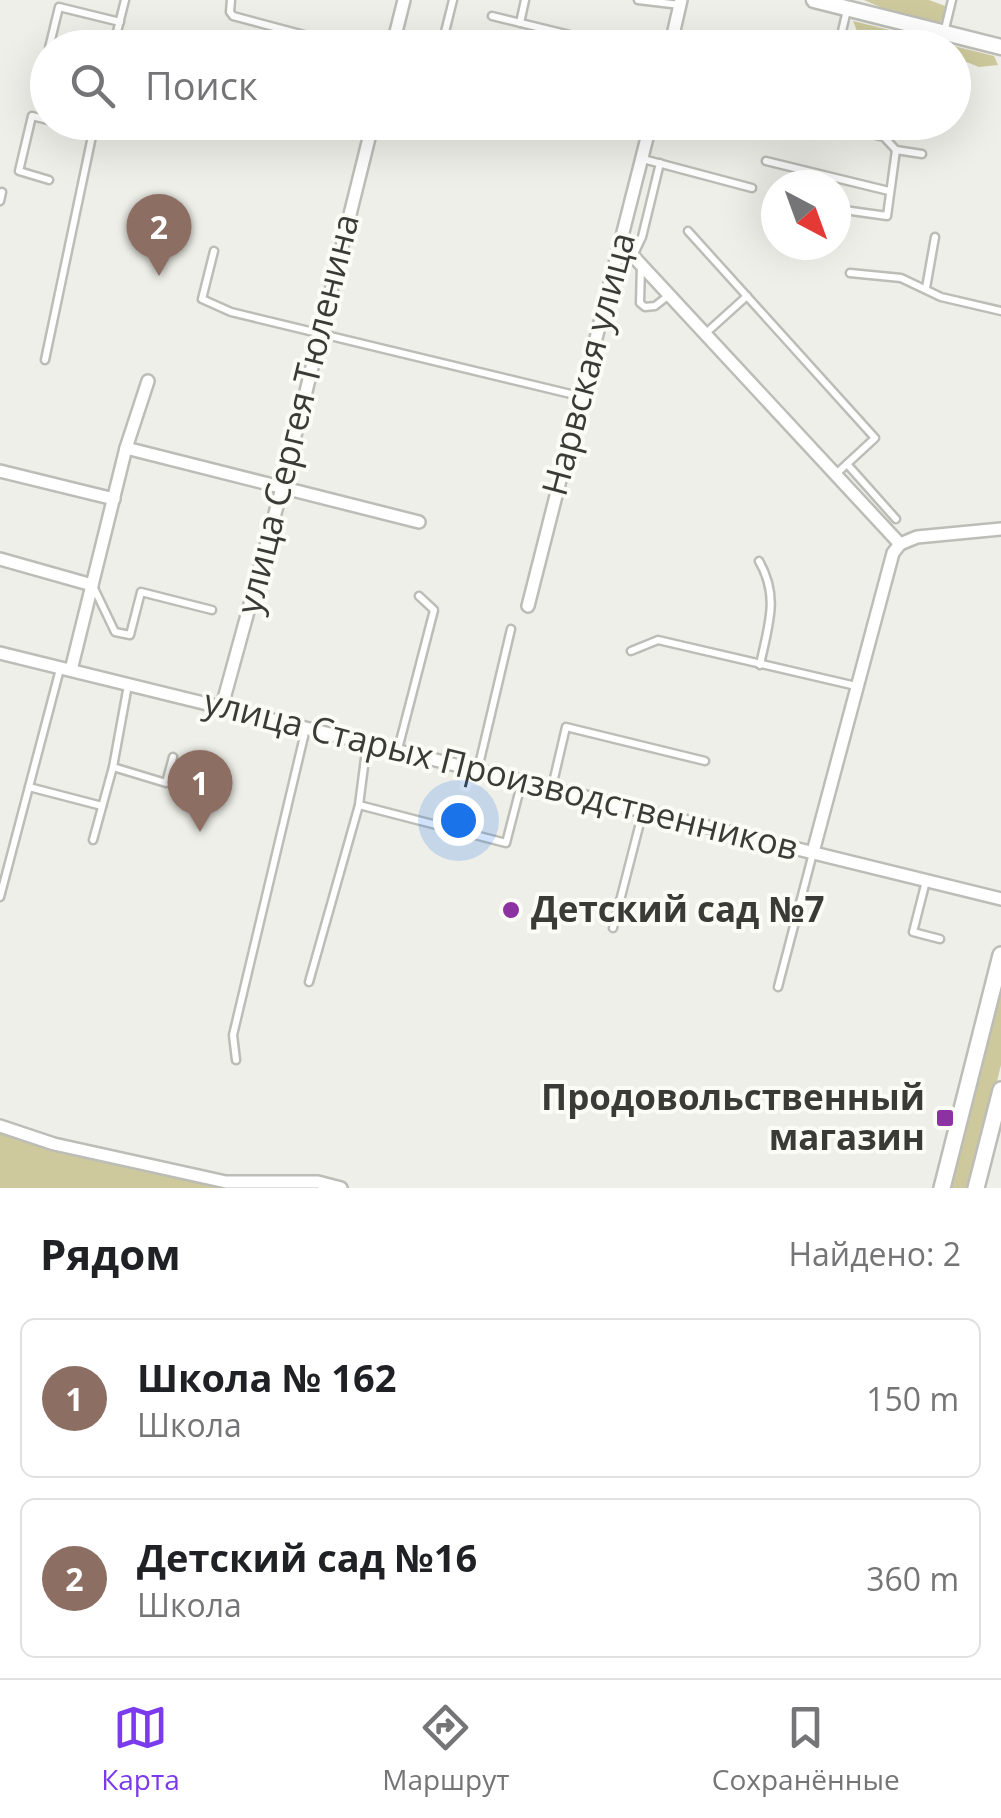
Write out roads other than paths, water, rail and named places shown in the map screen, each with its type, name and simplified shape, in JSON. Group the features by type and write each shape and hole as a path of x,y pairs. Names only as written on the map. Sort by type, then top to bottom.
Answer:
{"main road":[{"path":"942,1188 1001,955"},
{"path":"976,1188 1001,1090"}],"street":[{"path":"396,30 404,0"},
{"path":"814,0 936,30"},
{"path":"674,30 681,3"},
{"path":"971,39 1001,47"},
{"name":"улица Сергея Тюленина","path":"222,706 282,488 368,140"},
{"name":"Нарвская улица","path":"528,606 647,140"},
{"path":"620,246 900,544"},
{"path":"66,669 148,381"},
{"path":"126,448 419,522"},
{"path":"0,471 114,499"},
{"path":"813,852 893,553 900,544 917,537 1001,529"},
{"path":"0,558 92,585"},
{"name":"улица Старых Производственников","path":"0,653 1001,899"},
{"path":"0,1126 54,1144 226,1182 318,1182 342,1188"}],"lane":[{"path":"118,30 125,0"},
{"path":"231,0 233,16 286,30"},
{"path":"445,30 453,0"},
{"path":"520,23 525,0"},
{"path":"638,0 681,3"},
{"path":"944,30 952,0"},
{"path":"53,30 58,7 120,22"},
{"path":"842,30 848,8"},
{"path":"492,16 549,30"},
{"path":"30,124 19,171 49,180"},
{"path":"45,360 91,140"},
{"path":"887,140 896,150 922,154"},
{"path":"851,211 887,216 896,150"},
{"path":"642,159 752,188"},
{"path":"766,161 889,191"},
{"path":"660,162 637,260 640,303 644,307 655,306 670,295"},
{"path":"0,201 2,192"},
{"path":"688,230 875,438 836,474"},
{"path":"926,288 935,236"},
{"path":"214,251 202,299 230,312 579,396"},
{"path":"850,273 901,278 941,297 1001,310"},
{"path":"705,334 747,296"},
{"path":"847,464 896,519"},
{"path":"759,561 768,577 773,600 760,665"},
{"path":"92,585 115,632 130,636 141,592 212,610"},
{"path":"398,749 434,610 419,596"},
{"path":"478,769 512,629"},
{"path":"631,651 658,640 857,686"},
{"path":"0,897 66,669"},
{"path":"94,840 128,684"},
{"path":"236,1060 233,1035 306,726"},
{"path":"552,787 566,727 705,761"},
{"path":"309,982 358,805 368,742"},
{"path":"112,767 166,783 172,756"},
{"path":"358,805 506,843 522,780"},
{"path":"29,787 102,806"},
{"path":"613,928 643,810"},
{"path":"778,987 813,852"},
{"path":"926,880 913,932 940,939"}],"place":[{"name":"Детский сад №16","path":"159,276"},
{"name":"Школа № 162","path":"200,832"},
{"name":"Детский сад №7","path":"511,910"},
{"name":"Продовольственный магазин","path":"945,1118"}]}
